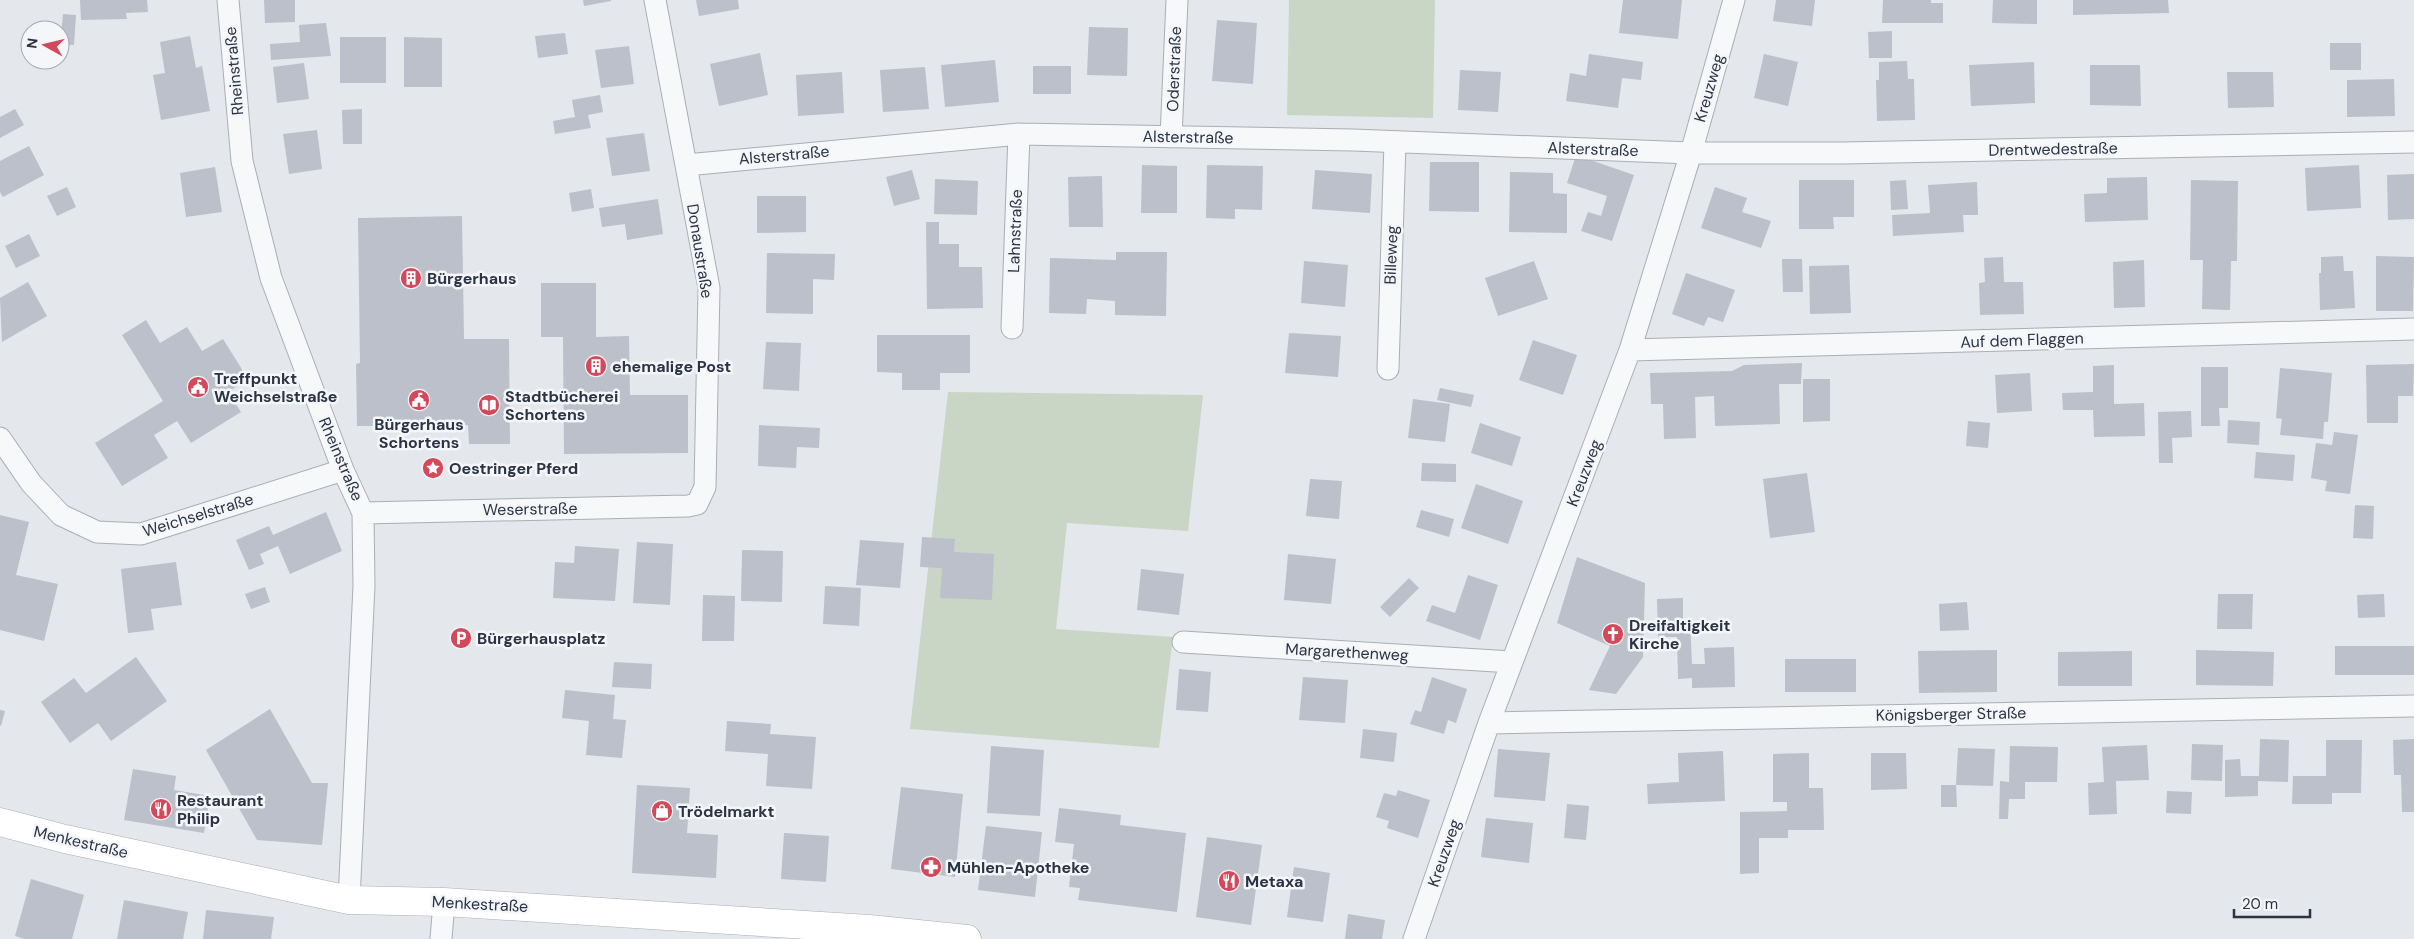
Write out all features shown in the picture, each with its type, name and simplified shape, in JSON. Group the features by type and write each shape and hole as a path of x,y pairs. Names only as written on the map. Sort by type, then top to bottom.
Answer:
{"street":[{"name":"Rheinstraße","path":"228,0 244,171 271,278 343,470 363,513 364,586 349,900"},
{"name":"Donaustraße","path":"655,0 709,288 706,487 697,504"},
{"name":"Oderstraße","path":"1171,137 1177,0"},
{"name":"Kreuzweg","path":"1414,939 1489,723 1630,350 1691,153 1734,0"},
{"name":"Alsterstraße","path":"686,164 1019,134 1395,142 1691,153"},
{"name":"Lahnstraße","path":"1012,328 1019,134"},
{"name":"Billeweg","path":"1388,368 1395,142"},
{"name":"Drentwedestraße","path":"1691,153 1853,153 2414,142"},
{"name":"Auf dem Flaggen","path":"1630,350 2414,329"},
{"name":"Weichselstraße","path":"0,438 30,483 61,515 97,532 142,534 343,470"},
{"name":"Weserstraße","path":"363,513 688,506 697,504"},
{"name":"Margarethenweg","path":"1183,642 1512,662"},
{"name":"Königsberger Straße","path":"1489,723 2414,706"},
{"name":"Menkestraße","path":"0,822 65,839 349,900 444,902 870,930 967,939"},
{"path":"441,939 444,902"}],"green space":[{"path":"1289,0 1435,0 1433,118 1287,115"},
{"path":"948,392 1203,395 1188,531 1067,523 1056,629 1173,637 1159,748 910,729"}],"building":[{"path":"80,0 147,0 148,12 126,13 127,19 81,20"},
{"path":"264,0 295,0 295,22 265,23"},
{"path":"583,0 611,0 611,1 584,6"},
{"path":"696,0 738,0 739,9 699,16"},
{"path":"1623,0 1682,0 1678,39 1619,33"},
{"path":"1776,0 1815,0 1812,26 1773,21"},
{"path":"1883,0 1931,0 1931,3 1943,3 1943,23 1882,23"},
{"path":"1993,0 2037,0 2037,24 1992,23"},
{"path":"2073,0 2168,0 2169,13 2073,15"},
{"path":"63,14 76,15 74,45 70,45 70,20 62,20"},
{"path":"1217,20 1257,23 1253,84 1212,81"},
{"path":"326,23 331,56 271,60 270,44 300,42 299,25"},
{"path":"1089,27 1128,28 1127,76 1087,75"},
{"path":"1892,31 1892,58 1869,58 1868,32"},
{"path":"565,33 568,54 538,58 535,36"},
{"path":"190,36 196,68 202,66 210,111 161,120 153,75 165,73 160,42"},
{"path":"340,37 386,37 386,83 340,83"},
{"path":"404,37 442,38 442,87 404,87"},
{"path":"2330,43 2361,43 2361,70 2330,70"},
{"path":"629,46 634,84 601,88 595,50"},
{"path":"760,53 768,95 719,106 710,64"},
{"path":"1589,54 1643,62 1641,80 1622,78 1618,108 1566,101 1570,73 1586,76"},
{"path":"1764,54 1798,62 1788,106 1754,98"},
{"path":"995,60 999,102 945,107 941,65"},
{"path":"1907,61 1908,79 1914,79 1915,120 1877,121 1876,80 1879,80 1879,62"},
{"path":"2034,62 2035,103 1971,106 1969,65"},
{"path":"304,63 309,99 277,103 273,67"},
{"path":"2090,65 2140,65 2141,106 2090,105"},
{"path":"1033,66 1071,66 1071,94 1033,94"},
{"path":"925,67 929,109 883,112 880,70"},
{"path":"1460,70 1501,72 1498,112 1458,110"},
{"path":"842,72 844,113 798,116 796,75"},
{"path":"2227,72 2273,72 2274,107 2228,108"},
{"path":"2394,79 2395,116 2347,117 2347,80"},
{"path":"600,95 603,112 588,115 591,128 555,134 553,121 575,117 572,100"},
{"path":"15,109 24,125 0,138 0,117"},
{"path":"362,109 362,144 343,144 342,110"},
{"path":"317,130 322,169 289,174 283,134"},
{"path":"644,133 650,171 612,176 606,138"},
{"path":"29,146 44,175 3,197 0,192 0,161"},
{"path":"1576,155 1634,175 1612,241 1581,231 1588,212 1601,216 1607,196 1567,183"},
{"path":"1430,162 1479,162 1479,212 1429,211"},
{"path":"1142,165 1177,166 1177,213 1141,213"},
{"path":"1207,165 1263,166 1262,210 1235,209 1235,219 1206,218"},
{"path":"2359,165 2361,208 2307,211 2305,168"},
{"path":"215,167 222,212 186,217 180,173"},
{"path":"912,170 920,199 894,206 886,177"},
{"path":"1315,170 1372,174 1370,213 1312,209"},
{"path":"1510,172 1553,173 1553,193 1567,194 1567,233 1509,232"},
{"path":"2414,174 2414,219 2388,220 2387,175"},
{"path":"1102,176 1103,227 1069,227 1068,177"},
{"path":"2147,177 2148,220 2085,222 2084,194 2107,193 2107,178"},
{"path":"935,179 978,181 977,215 934,214"},
{"path":"1799,180 1854,180 1854,217 1833,217 1834,229 1799,229"},
{"path":"1906,180 1908,209 1891,210 1890,181"},
{"path":"2191,180 2238,181 2237,261 2231,261 2230,310 2202,309 2203,260 2190,260"},
{"path":"1977,182 1978,215 1963,215 1964,232 1893,236 1892,215 1930,213 1928,185"},
{"path":"67,187 76,207 57,216 47,196"},
{"path":"1715,187 1747,198 1742,212 1771,221 1761,248 1701,228"},
{"path":"591,189 594,208 572,212 569,193"},
{"path":"757,196 806,196 806,232 757,233"},
{"path":"658,199 663,234 627,240 625,224 602,227 599,208"},
{"name":"Bürgerhaus","path":"462,216 464,339 509,339 510,444 469,444 468,425 357,426 356,364 360,363 358,218"},
{"path":"926,222 939,222 939,244 959,244 959,267 982,267 983,308 927,309"},
{"path":"29,234 40,256 16,268 5,246"},
{"path":"1116,252 1167,252 1166,316 1115,315 1115,301 1087,299 1086,314 1049,313 1050,258 1116,260"},
{"path":"767,253 835,254 834,280 813,279 813,314 766,313"},
{"path":"2343,256 2344,271 2353,271 2355,308 2320,310 2319,273 2321,273 2321,257"},
{"path":"2376,256 2414,257 2413,311 2376,311"},
{"path":"2003,257 2004,282 2023,282 2024,314 1980,315 1979,283 1985,282 1984,258"},
{"path":"1782,259 1802,259 1803,292 1783,292"},
{"path":"2144,260 2145,307 2114,308 2113,262"},
{"path":"1304,261 1348,265 1345,307 1301,303"},
{"path":"1534,261 1548,299 1498,316 1485,278"},
{"path":"1849,265 1851,313 1810,314 1809,266"},
{"path":"1686,273 1735,290 1723,322 1708,317 1704,326 1672,314"},
{"path":"28,282 47,316 2,342 0,298"},
{"name":"ehemalige Post","path":"541,283 596,283 596,337 629,336 630,395 688,395 688,453 564,454 563,337 541,337"},
{"path":"146,320 160,343 187,327 202,351 223,339 248,379 228,392 241,412 191,443 177,421 154,435 168,458 122,486 95,443 163,401 122,335"},
{"path":"1289,333 1341,336 1338,377 1285,373"},
{"path":"877,335 970,335 970,373 940,373 940,390 902,390 902,373 877,372"},
{"path":"1533,340 1577,355 1563,395 1519,380"},
{"path":"766,342 801,343 799,391 763,389"},
{"path":"1802,363 1801,384 1779,384 1780,424 1715,426 1714,396 1695,397 1696,438 1664,439 1663,404 1651,404 1650,373 1732,371 1744,365"},
{"path":"2414,364 2413,396 2398,396 2398,423 2367,423 2366,365"},
{"path":"2114,365 2114,404 2144,403 2145,436 2094,437 2093,410 2063,410 2062,393 2093,392 2093,366"},
{"path":"2201,367 2228,367 2228,408 2219,408 2220,426 2201,426"},
{"path":"2280,368 2332,373 2328,422 2324,422 2323,439 2280,435 2282,419 2276,418"},
{"path":"2030,373 2032,411 1997,413 1995,375"},
{"path":"1803,379 1830,379 1830,421 1803,422"},
{"path":"1440,388 1474,395 1471,407 1437,400"},
{"path":"1413,399 1450,404 1445,442 1408,438"},
{"path":"2191,411 2192,437 2172,438 2173,463 2159,463 2158,412"},
{"path":"2228,420 2260,422 2259,445 2227,443"},
{"path":"1968,421 1990,423 1988,448 1966,446"},
{"path":"1480,423 1521,437 1512,466 1471,453"},
{"path":"759,425 820,428 819,448 797,447 796,468 758,466"},
{"path":"2334,432 2358,435 2350,494 2325,491 2327,481 2311,478 2316,443 2332,445"},
{"path":"2256,452 2295,455 2293,481 2254,478"},
{"path":"1422,463 1456,464 1456,482 1421,481"},
{"path":"1807,473 1815,532 1770,538 1763,479"},
{"path":"1310,479 1342,481 1339,519 1306,516"},
{"path":"1476,484 1523,501 1508,544 1461,528"},
{"path":"2355,505 2374,506 2373,539 2353,538"},
{"path":"1421,510 1454,519 1449,537 1416,527"},
{"path":"326,512 342,551 290,574 278,546 260,554 264,564 249,570 236,540 269,526 273,535"},
{"path":"0,515 29,522 16,575 58,584 44,641 0,630"},
{"path":"922,537 955,539 954,552 994,554 992,600 940,598 942,568 920,567"},
{"path":"860,540 904,543 900,588 856,585"},
{"path":"637,542 673,544 670,605 633,603"},
{"path":"575,546 619,549 615,601 553,598 555,562 574,563"},
{"path":"742,550 783,551 782,602 741,601"},
{"path":"1288,554 1336,559 1331,604 1284,600"},
{"name":"Dreifaltigkeit Kirche","path":"1577,557 1645,583 1643,657 1616,694 1589,690 1610,646 1557,623"},
{"path":"176,562 182,605 151,609 154,630 128,633 121,569"},
{"path":"1141,569 1184,574 1179,615 1137,610"},
{"path":"1468,575 1498,585 1480,640 1426,621 1432,605 1455,613"},
{"path":"1409,578 1419,588 1390,617 1380,607"},
{"path":"825,586 861,588 859,626 823,624"},
{"path":"265,587 270,602 251,609 245,594"},
{"path":"2218,594 2253,594 2252,629 2217,629"},
{"path":"2384,594 2385,617 2358,618 2357,595"},
{"path":"703,595 735,596 734,641 702,641"},
{"path":"1683,598 1683,620 1690,620 1692,664 1705,664 1704,648 1734,647 1735,687 1692,688 1692,678 1678,679 1677,637 1658,637 1657,599"},
{"path":"1967,602 1969,630 1940,631 1939,604"},
{"path":"2335,646 2414,646 2414,675 2335,675"},
{"path":"1997,650 1997,692 1919,693 1918,651"},
{"path":"2196,650 2274,652 2273,686 2196,685"},
{"path":"2132,651 2132,686 2058,686 2058,652"},
{"path":"136,657 167,701 111,741 98,723 70,743 41,702 74,678 86,693"},
{"path":"1785,659 1856,659 1856,692 1785,692"},
{"path":"614,662 652,664 651,689 612,687"},
{"path":"1179,669 1211,672 1208,712 1176,710"},
{"path":"1303,677 1348,680 1345,723 1299,720"},
{"path":"1432,677 1467,689 1456,723 1448,720 1444,734 1410,724 1415,710 1421,712"},
{"path":"565,690 615,695 613,719 626,720 622,758 586,755 589,721 562,718"},
{"path":"270,709 312,783 328,783 322,845 257,840 206,750"},
{"path":"0,710 5,711 1,726 0,725"},
{"path":"727,721 771,724 770,734 816,737 812,789 766,786 768,754 725,751"},
{"path":"1363,729 1397,733 1394,762 1360,758"},
{"path":"2260,739 2289,740 2288,782 2258,781 2258,796 2225,797 2225,760 2240,759 2241,776 2259,776"},
{"path":"2414,739 2414,812 2402,812 2401,775 2394,775 2393,740"},
{"path":"2326,740 2362,740 2361,793 2332,793 2332,804 2292,804 2293,776 2326,776"},
{"path":"2192,744 2223,745 2222,781 2191,780"},
{"path":"2147,745 2149,780 2116,781 2117,814 2089,815 2088,783 2104,782 2102,747"},
{"path":"991,746 1044,750 1040,816 987,813"},
{"path":"2010,746 2058,747 2057,782 2025,782 2025,799 2009,799 2008,819 1999,819 2000,781 2009,782"},
{"path":"1958,748 1995,749 1993,786 1956,785"},
{"path":"1498,749 1550,753 1545,801 1494,797"},
{"path":"1723,751 1725,801 1648,804 1647,784 1679,782 1678,753"},
{"path":"1809,753 1809,788 1823,788 1824,830 1788,830 1788,838 1759,838 1759,873 1740,874 1740,812 1787,811 1787,802 1773,802 1773,754"},
{"path":"1871,753 1906,753 1907,789 1871,790"},
{"path":"133,769 176,776 174,790 210,796 204,833 124,820"},
{"name":"Trödelmarkt","path":"637,785 690,788 687,833 718,835 716,878 632,873"},
{"path":"1941,785 1956,785 1957,807 1941,807"},
{"path":"901,787 963,794 955,877 891,869"},
{"path":"1398,790 1430,800 1418,838 1387,828 1389,821 1376,817 1384,793 1396,796"},
{"path":"2167,791 2192,792 2191,814 2166,813"},
{"path":"1567,804 1589,806 1586,840 1564,838"},
{"path":"1059,808 1121,815 1120,825 1186,833 1177,912 1078,900 1080,888 1069,887 1074,844 1055,842"},
{"path":"1486,818 1533,823 1529,863 1481,857"},
{"path":"986,826 1042,832 1035,897 978,890"},
{"path":"784,833 829,836 826,882 781,879"},
{"name":"Metaxa","path":"1207,837 1262,845 1251,925 1196,917"},
{"path":"1294,867 1330,873 1323,922 1287,917"},
{"path":"31,879 84,895 72,939 25,939 15,936"},
{"path":"124,900 188,912 183,939 117,939"},
{"path":"206,910 274,917 271,939 203,939"},
{"path":"1348,914 1385,920 1382,939 1345,939"}],"place":[{"name":"Bürgerhaus","path":"411,278"},
{"name":"ehemalige Post","path":"596,366"},
{"name":"Treffpunkt Weichselstraße","path":"198,387"},
{"name":"Bürgerhaus Schortens","path":"419,400"},
{"name":"Stadtbücherei Schortens","path":"489,405"},
{"name":"Oestringer Pferd","path":"433,468"},
{"name":"Dreifaltigkeit Kirche","path":"1613,634"},
{"name":"Bürgerhausplatz","path":"461,638"},
{"name":"Restaurant Philip","path":"161,809"},
{"name":"Trödelmarkt","path":"662,811"},
{"name":"Mühlen-Apotheke","path":"931,867"},
{"name":"Metaxa","path":"1229,881"}]}
